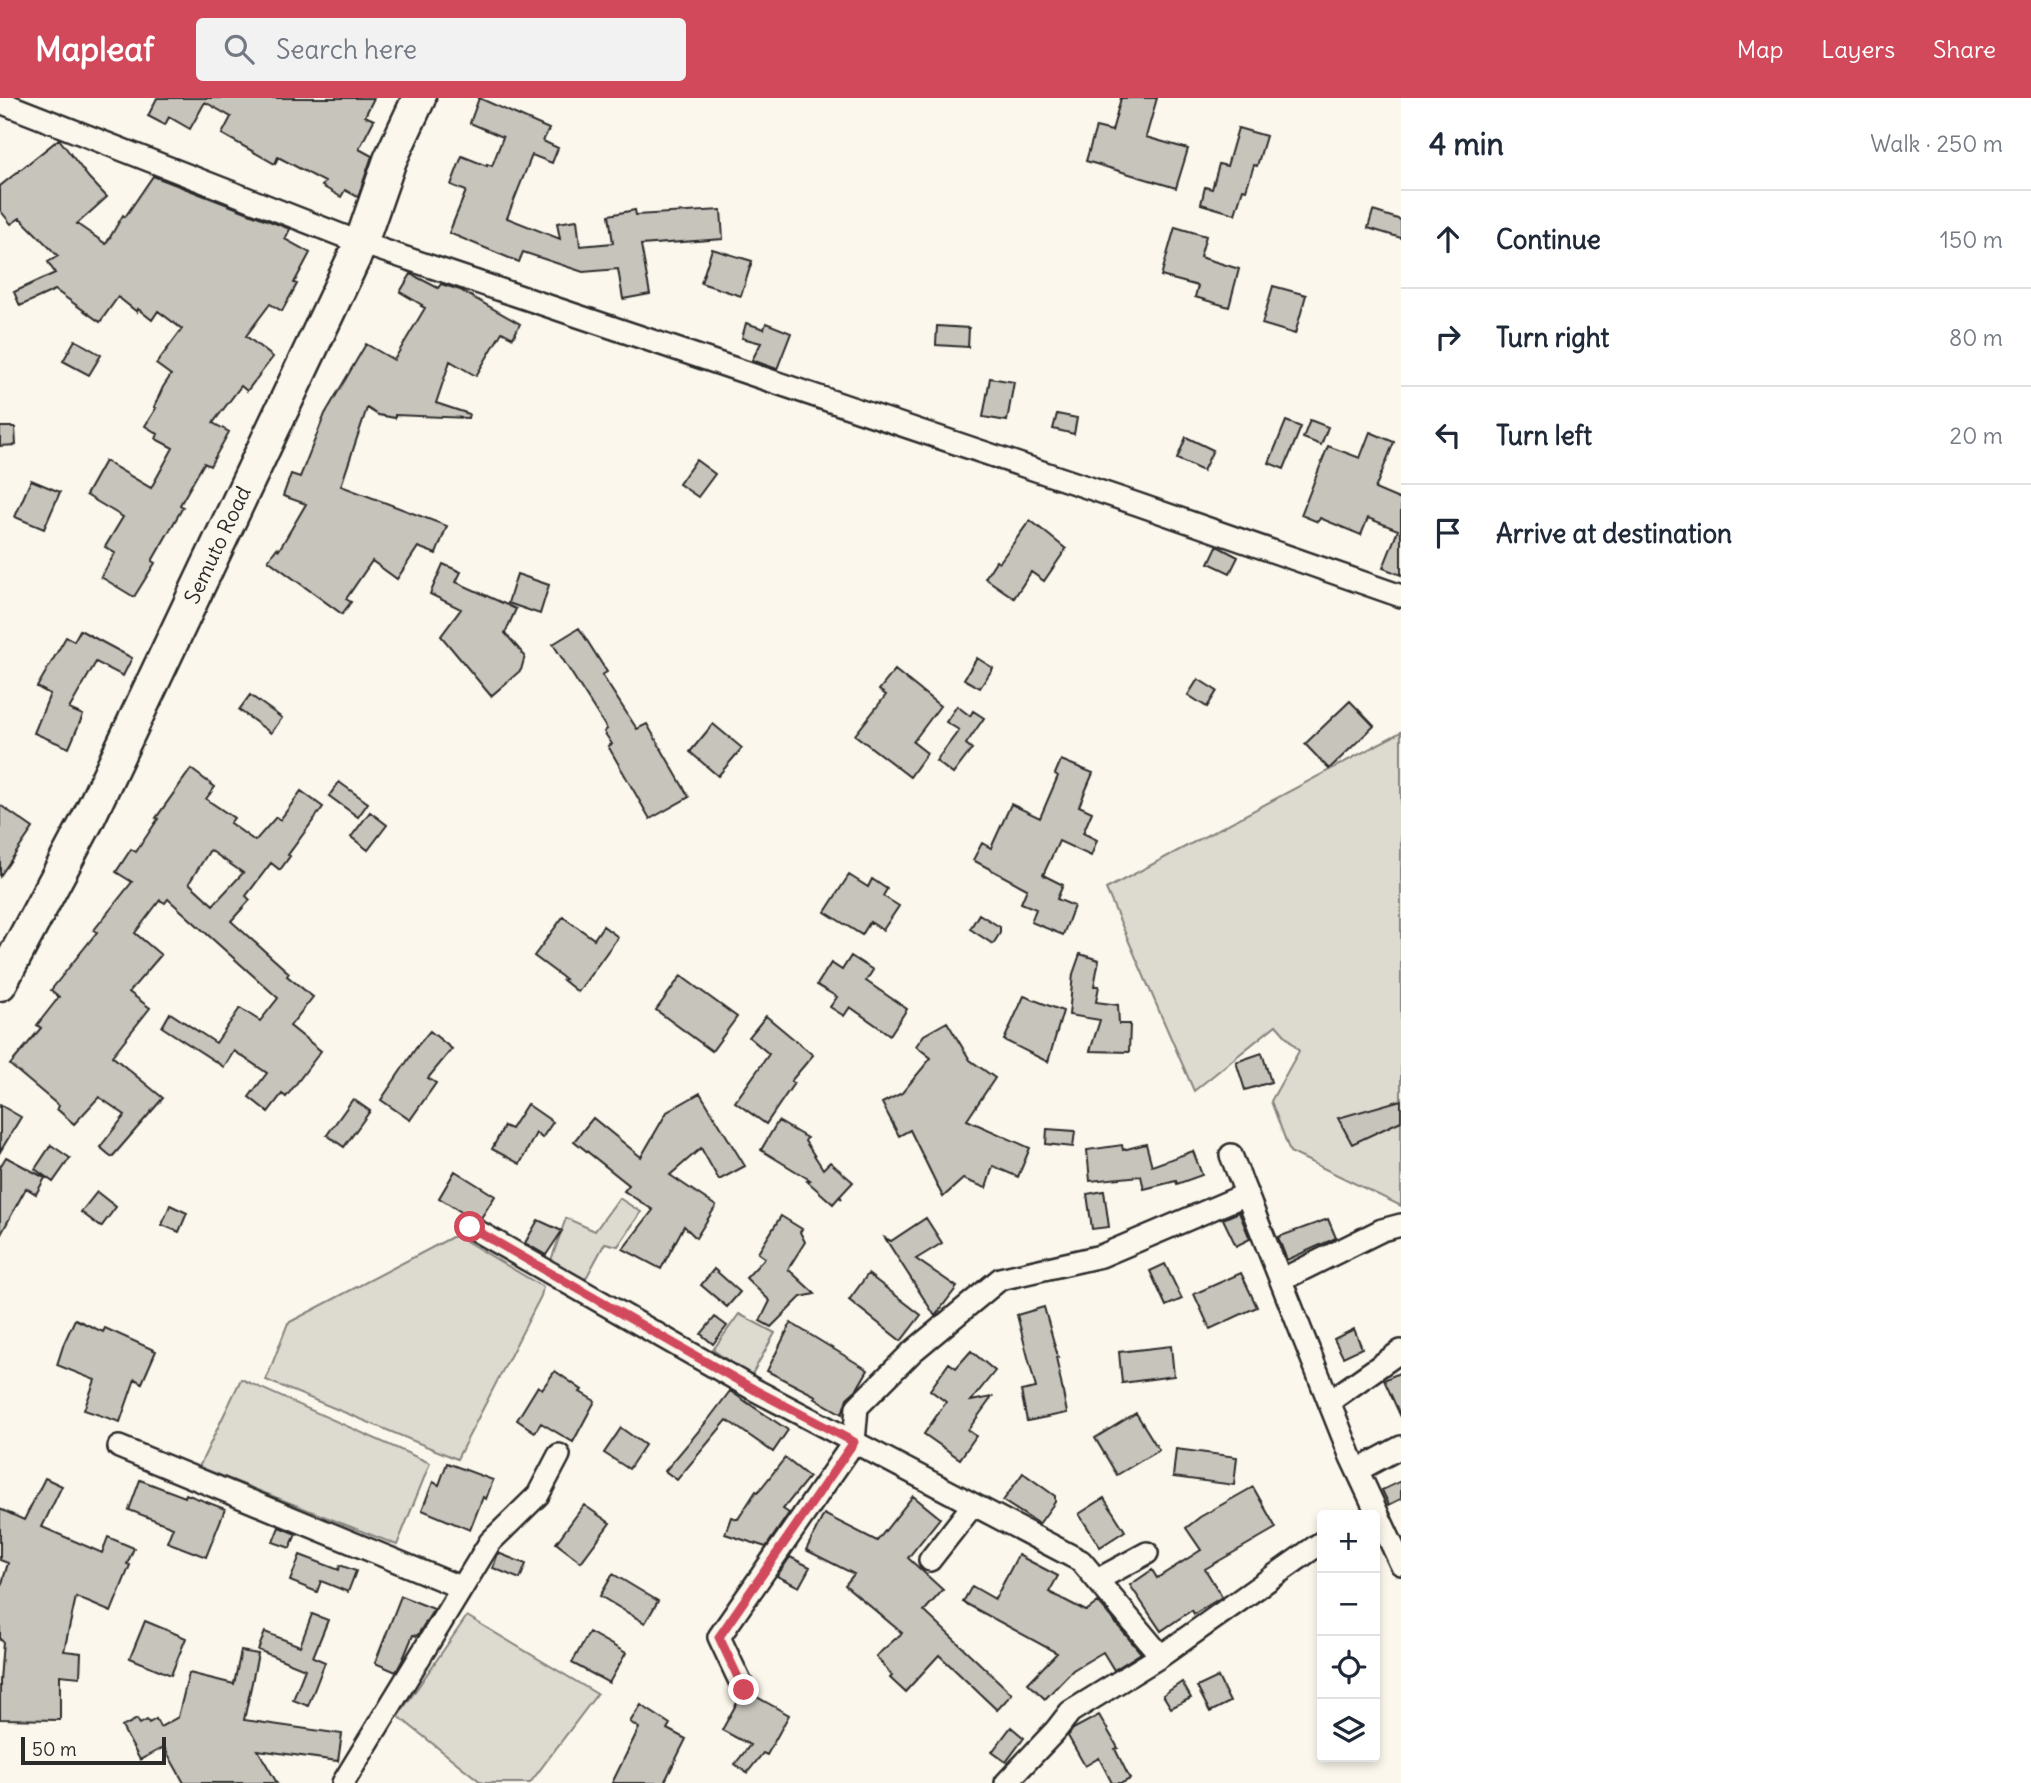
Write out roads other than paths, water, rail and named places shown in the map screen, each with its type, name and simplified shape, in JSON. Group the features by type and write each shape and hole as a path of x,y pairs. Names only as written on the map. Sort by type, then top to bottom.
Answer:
{"main road":[{"name":"Semuto Road","path":"0,984 87,821 361,243 390,160 419,98"}],"street":[{"path":"0,102 361,243 1137,504 1401,596"},
{"path":"1231,1155 1358,1470 1368,1510"},
{"path":"744,1690 719,1637 854,1442 858,1406 912,1352 1000,1279 1101,1256 1247,1194"},
{"path":"1281,1280 1382,1230 1401,1225"},
{"path":"470,1227 755,1390 1081,1561 1161,1656"},
{"path":"1329,1401 1401,1351"},
{"path":"119,1447 462,1588"},
{"path":"1358,1470 1401,1447"},
{"path":"343,1783 490,1542 537,1495 559,1455"},
{"path":"930,1560 974,1505"},
{"path":"1380,1530 1401,1564"},
{"path":"1006,1783 1070,1712 1161,1656 1317,1546"},
{"path":"1097,1580 1147,1553"}]}
